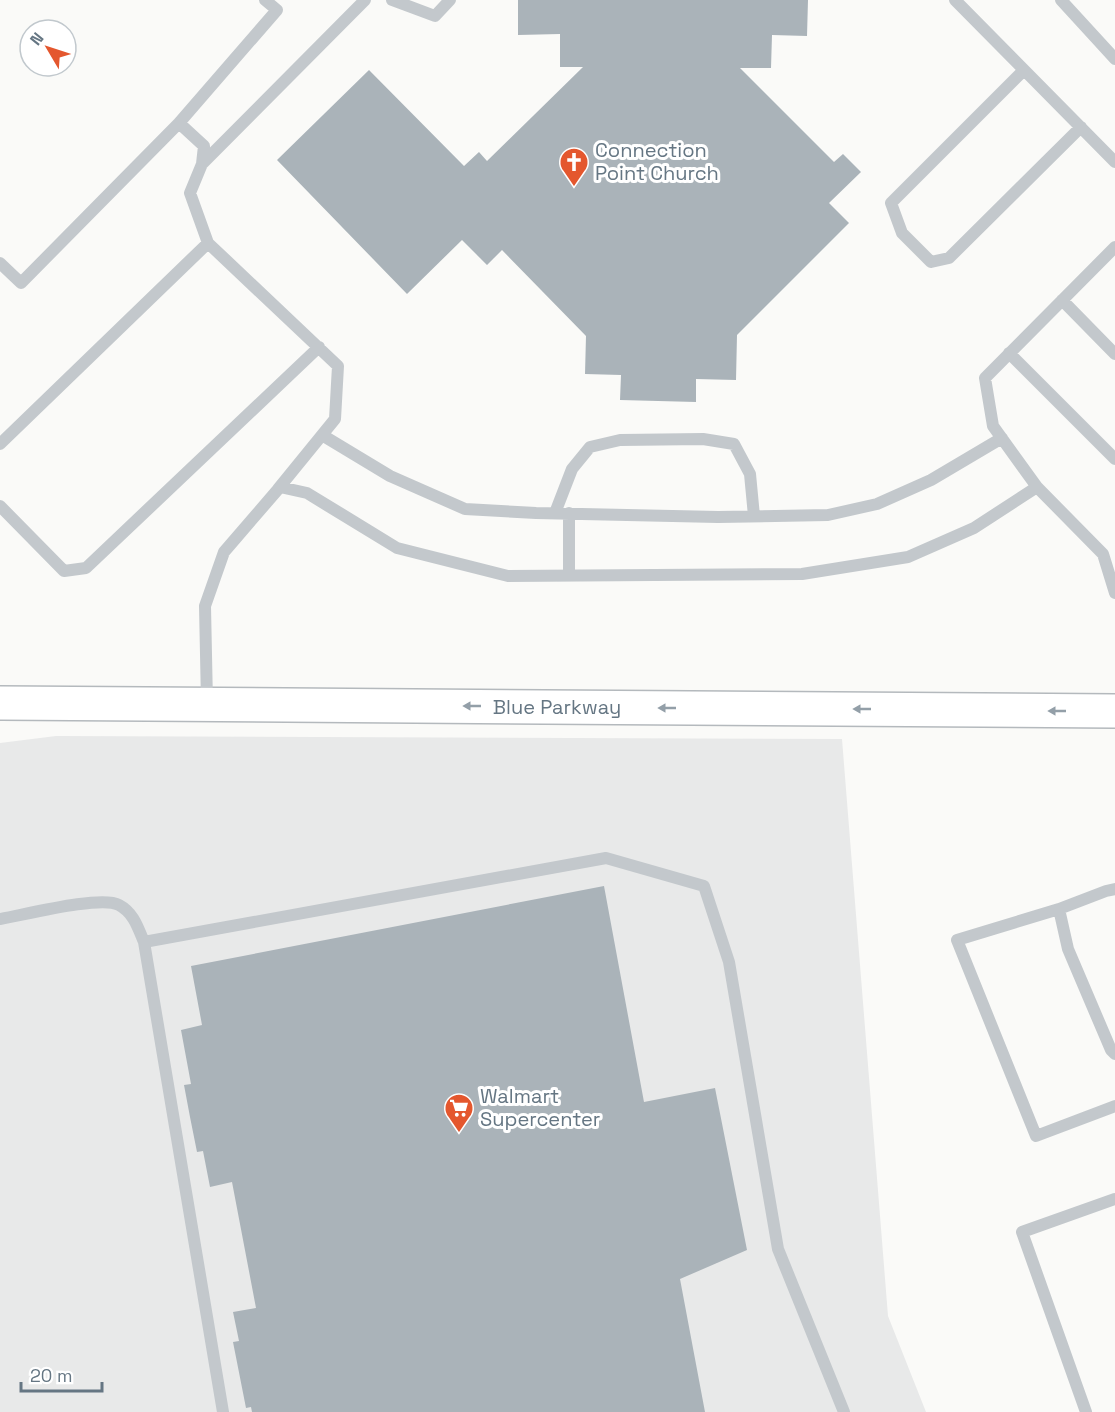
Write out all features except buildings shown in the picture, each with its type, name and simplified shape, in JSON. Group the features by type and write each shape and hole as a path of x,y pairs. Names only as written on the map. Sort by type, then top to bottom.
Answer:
{"highway":[{"name":"Blue Parkway","path":"0,703 1115,711"}],"lane":[{"path":"0,263 21,283 179,123 277,10 265,0"},
{"path":"202,164 365,0"},
{"path":"392,0 435,15 450,0"},
{"path":"955,0 1115,162"},
{"path":"1061,0 1115,58"},
{"path":"1024,70 891,203 902,233 931,262 949,258 1081,127"},
{"path":"179,123 204,146 202,164 190,193 208,243 338,366 335,419 224,552 205,606 207,704"},
{"path":"0,444 208,243"},
{"path":"1115,247 985,378 993,426 1037,487 1103,554 1115,593"},
{"path":"1062,300 1115,354"},
{"path":"0,506 64,571 86,568 319,347"},
{"path":"1009,353 1115,459"},
{"path":"322,435 390,476 465,509 555,513 754,516 828,515 877,504 931,480 1002,438"},
{"path":"555,513 572,469 590,447 620,440 703,439 734,444 750,474 754,516"},
{"path":"278,489 280,487 307,493 397,548 508,576 802,574 908,557 974,528 1037,487"},
{"path":"569,575 570,513"},
{"path":"144,942 606,858 704,886 729,962 778,1249 844,1412"},
{"path":"1115,889 1059,909 957,940 1036,1136 1115,1106"},
{"path":"0,920 97,901 118,904 133,916 144,942 223,1412"},
{"path":"1059,909 1068,950 1111,1050 1115,1054"},
{"path":"1086,1412 1022,1232 1115,1199"}],"shaded area":[{"path":"56,736 842,739 888,1316 926,1412 0,1412 0,743"}],"place":[{"name":"Connection Point Church","path":"574,188"},
{"name":"Walmart Supercenter","path":"459,1134"}]}
